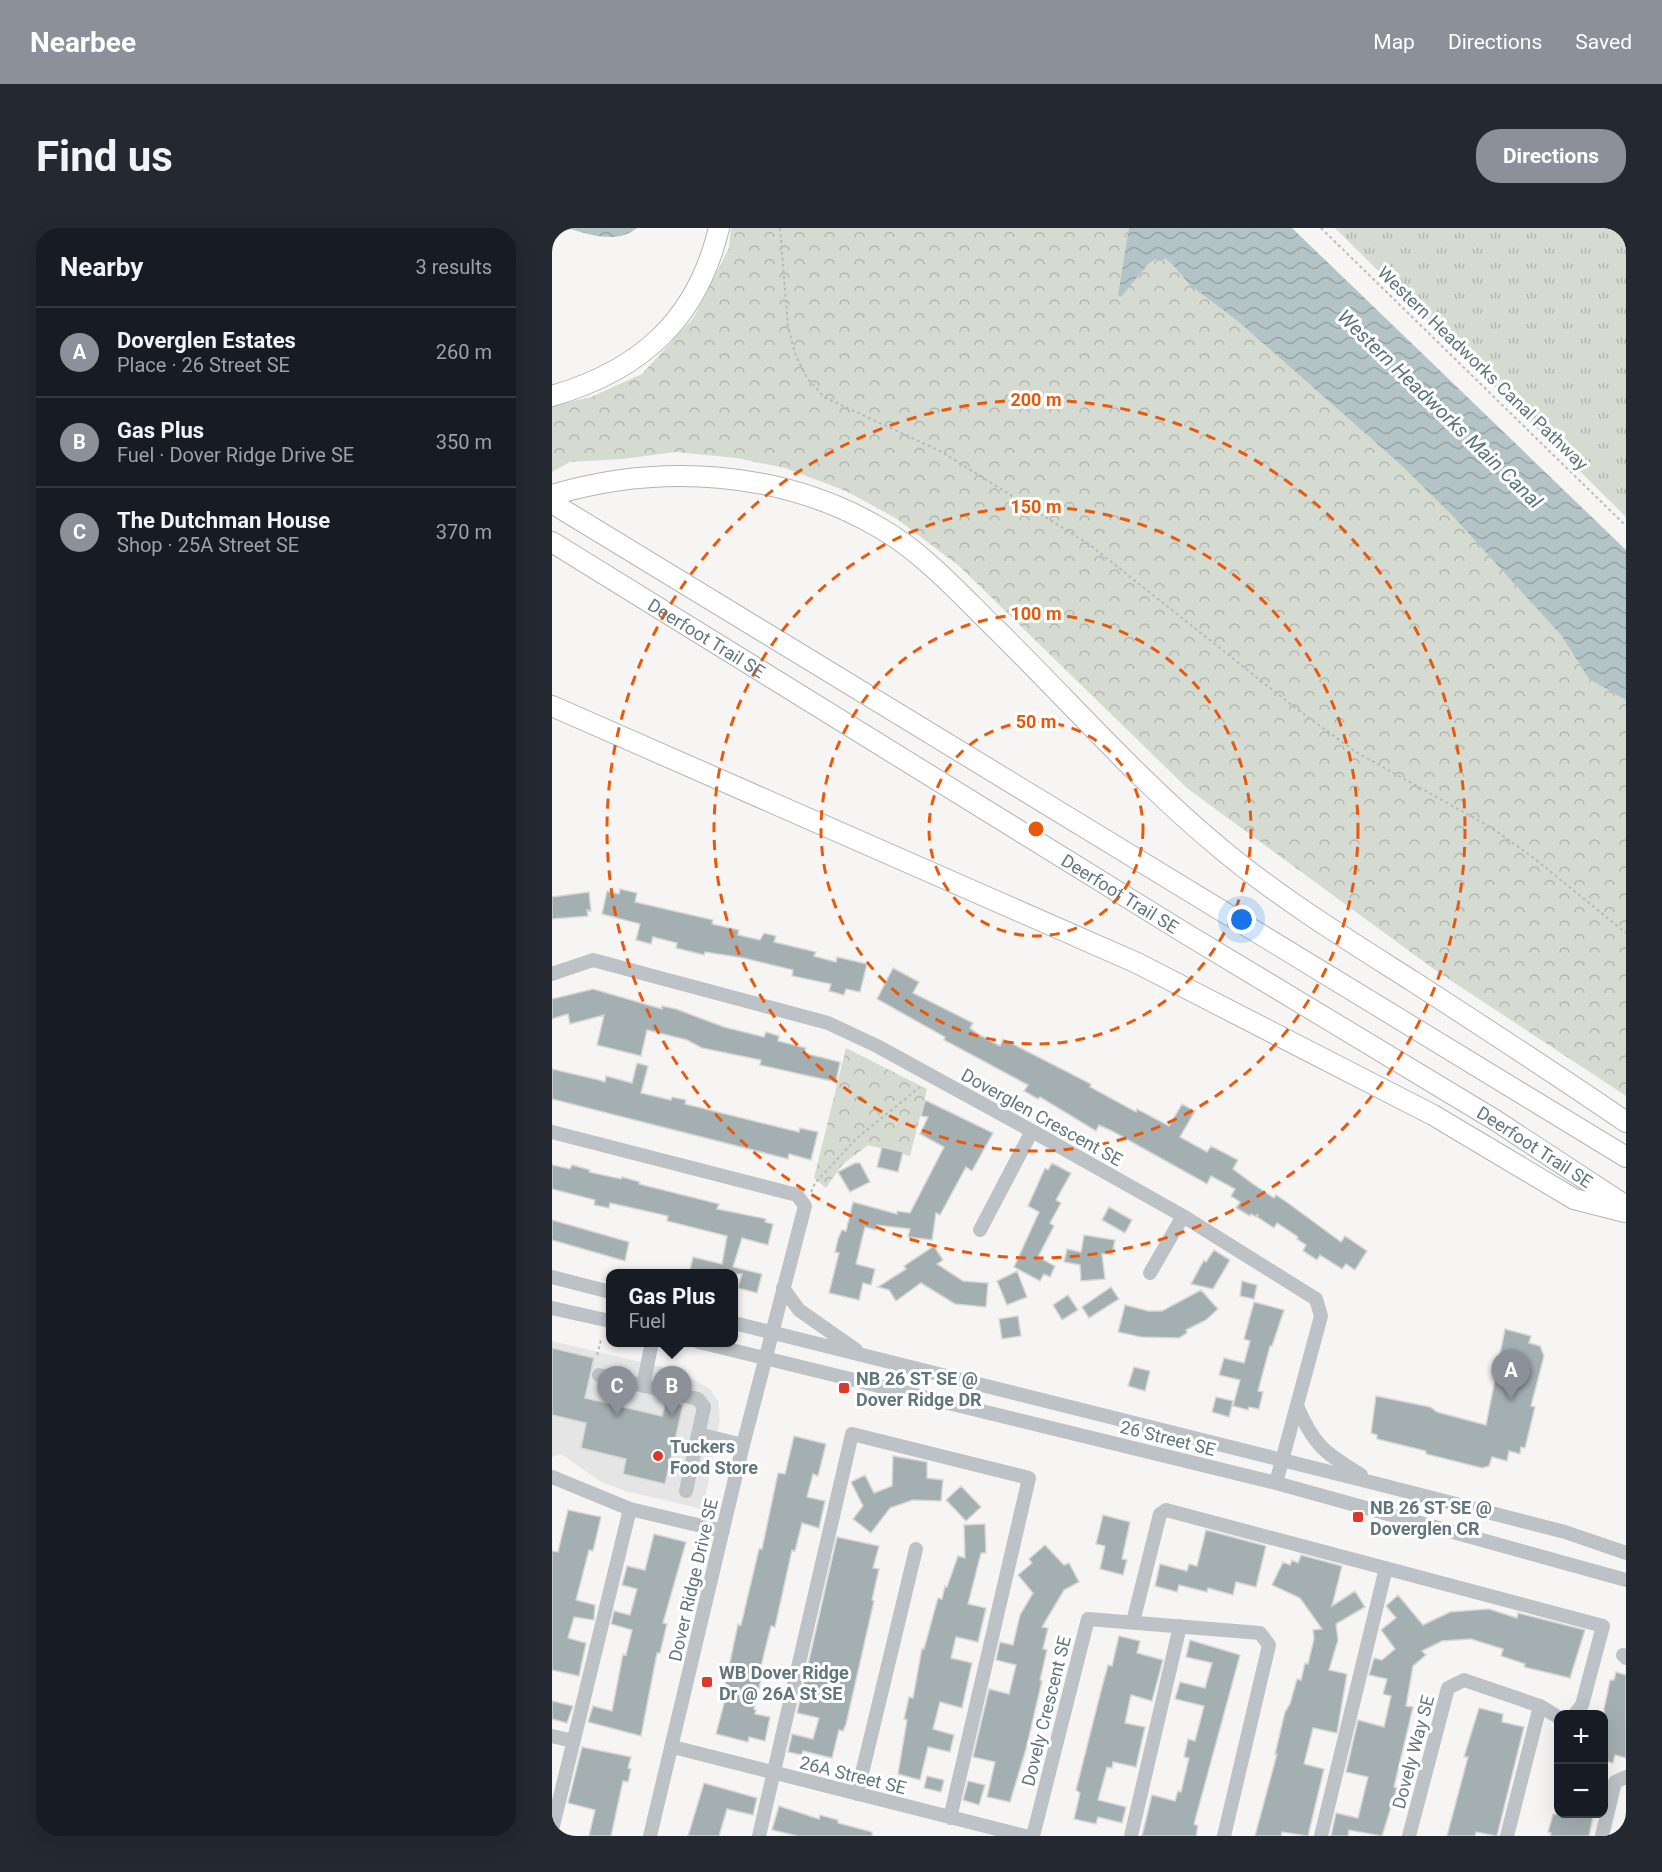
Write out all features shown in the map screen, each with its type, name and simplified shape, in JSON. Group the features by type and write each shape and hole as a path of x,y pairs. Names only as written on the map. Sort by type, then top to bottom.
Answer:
{"highway":[{"path":"552,396 603,379 629,363 673,325 705,274 719,228"},
{"path":"552,495 584,485 623,479 698,475 737,479 816,500 850,512 882,529 917,555 968,601 1167,801 1220,849 1334,932 1626,1122"},
{"name":"Deerfoot Trail SE","path":"552,503 1626,1157"},
{"name":"Deerfoot Trail SE","path":"552,542 1173,926 1495,1120 1626,1206"},
{"path":"552,706 1137,963 1432,1115 1574,1199 1626,1213"}],"street":[{"name":"Doverglen Crescent SE","path":"552,974 593,960 828,1023 928,1074 1183,1216 1316,1299 1321,1316 1276,1483"},
{"path":"980,1230 1032,1131"},
{"path":"552,1132 797,1195 805,1206 771,1332"},
{"path":"1150,1273 1183,1216"},
{"path":"552,1277 606,1291"},
{"path":"783,1288 799,1310 863,1355"},
{"path":"552,1308 606,1321"},
{"name":"26 Street SE","path":"738,1324 1281,1459 1565,1532 1626,1552"},
{"name":"Dover Ridge Drive SE","path":"650,1836 771,1332"},
{"path":"643,1386 651,1347"},
{"name":"26 Street SE","path":"720,1347 1276,1483 1626,1580"},
{"path":"599,1375 698,1399 704,1407 686,1491"},
{"path":"1297,1406 1306,1428 1327,1455 1374,1483"},
{"path":"698,1434 743,1445"},
{"path":"759,1836 852,1434 1029,1478 950,1818"},
{"path":"553,1477 630,1509 723,1531"},
{"path":"552,1830 630,1509"},
{"path":"1133,1622 1160,1514 1166,1510 1603,1626 1582,1705 1578,1710"},
{"path":"857,1794 916,1549"},
{"path":"1321,1836 1386,1568"},
{"name":"Dovely Crescent SE","path":"1033,1836 1088,1619 1260,1633 1269,1645 1224,1836"},
{"path":"1131,1836 1180,1626"},
{"name":"Dovely Way SE","path":"1409,1836 1448,1688 1464,1680 1540,1706 1554,1715"},
{"path":"1507,1836 1540,1706"},
{"path":"552,1736 573,1741"},
{"name":"26A Street SE","path":"673,1747 1024,1836"},
{"path":"1602,1836 1615,1782 1626,1777"}],"path":[{"path":"780,228 788,326 793,345 807,378 824,397 942,452 1090,545 1347,746 1492,828 1536,859 1626,933"},
{"name":"Western Headworks Canal Pathway","path":"1321,228 1626,526"},
{"path":"805,1206 815,1183 858,1137 920,1088 928,1074"},
{"path":"597,1355 601,1340"}],"shaded area":[{"path":"552,1341 678,1371 710,1389 718,1401 720,1419 703,1509 625,1491 601,1482 561,1454 552,1457"}],"green space":[{"path":"731,228 1160,228 1626,684 1626,1096 1435,970 1188,789 959,566 897,519 846,491 785,468 736,458 676,452 622,459 570,462 552,472 552,406 591,397 642,374 694,317 729,248"},
{"path":"1335,228 1626,228 1626,517"},
{"path":"846,1048 927,1089 910,1156 868,1145 842,1165 826,1188 814,1178"}],"water":[{"path":"566,228 637,228 620,236 603,237"},
{"name":"Western Headworks Main Canal","path":"1129,228 1292,228 1626,550 1626,700 1589,679 1561,635 1452,515 1399,463 1239,322 1190,285 1166,259 1156,259 1149,263 1121,297 1118,295"}],"building":[{"path":"620,889 637,893 635,902 713,920 712,924 739,930 738,935 760,940 764,933 776,936 774,942 816,952 814,956 836,962 837,957 867,964 860,992 846,989 844,995 829,991 831,984 792,976 793,970 744,958 705,952 704,955 676,948 677,943 653,937 651,944 636,940 640,924 602,914 607,891 619,894"},
{"path":"589,892 591,911 587,910 588,916 552,919 552,897"},
{"path":"893,968 919,982 913,993 973,1023 970,1028 980,1035 1000,1046 1003,1039 1091,1084 1090,1087 1136,1112 1137,1109 1169,1126 1182,1104 1195,1111 1180,1137 1207,1152 1211,1146 1238,1160 1233,1169 1253,1184 1274,1198 1276,1195 1341,1242 1345,1236 1367,1251 1355,1270 1346,1264 1342,1269 1320,1255 1317,1260 1303,1251 1306,1245 1297,1239 1298,1237 1277,1223 1274,1228 1257,1217 1258,1214 1256,1217 1251,1214 1250,1216 1236,1208 1240,1202 1231,1196 1235,1189 1211,1176 1207,1184 1112,1131 1099,1125 1096,1131 1040,1097 1038,1099 1024,1091 1028,1085 944,1040 945,1037 877,999"},
{"path":"593,989 662,1009 662,1006 676,1009 724,1027 764,1037 766,1032 779,1036 778,1041 806,1048 804,1053 840,1062 836,1082 760,1065 761,1060 702,1048 687,1040 647,1030 641,1056 597,1045 604,1015 570,1024 568,1014 552,1019 552,999"},
{"path":"637,1063 648,1066 641,1093 671,1100 672,1097 686,1100 685,1104 799,1132 800,1128 818,1132 811,1160 789,1154 788,1159 552,1099 552,1069 605,1082 606,1076 632,1083"},
{"path":"925,1100 993,1133 972,1171 966,1167 940,1215 936,1213 932,1240 908,1237 910,1229 877,1225 876,1230 865,1227 856,1264 875,1269 871,1285 863,1283 859,1300 829,1293 839,1253 835,1252 838,1239 842,1230 846,1231 853,1202 897,1214 897,1211 910,1213 944,1147 920,1134 928,1117 921,1116"},
{"path":"882,1147 903,1152 898,1172 877,1167"},
{"path":"855,1163 860,1163 870,1182 850,1192 838,1172"},
{"path":"1052,1163 1071,1173 1056,1200 1061,1203 1050,1223 1054,1226 1038,1257 1055,1266 1050,1277 1044,1274 1040,1281 1014,1267 1039,1212 1028,1206 1045,1168 1048,1170"},
{"path":"552,1165 570,1169 572,1165 590,1170 589,1172 621,1179 622,1177 640,1182 639,1184 719,1204 717,1209 766,1219 765,1222 773,1224 768,1245 742,1238 733,1267 762,1274 757,1293 738,1288 742,1274 738,1274 738,1269 690,1269 693,1257 722,1264 727,1236 667,1221 668,1216 610,1203 609,1208 594,1205 595,1200 552,1189"},
{"path":"1109,1207 1132,1220 1125,1233 1102,1220"},
{"path":"552,1220 629,1242 625,1261 552,1240"},
{"path":"1084,1235 1115,1240 1112,1254 1102,1254 1105,1279 1081,1281 1080,1265 1064,1262 1067,1249 1081,1252"},
{"path":"934,1246 943,1260 937,1264 963,1281 988,1283 986,1307 955,1304 921,1283 896,1301 889,1290 878,1287 906,1269 904,1266"},
{"path":"1214,1250 1230,1260 1213,1289 1191,1284 1204,1260 1206,1262"},
{"path":"1017,1271 1027,1297 1007,1305 997,1281"},
{"path":"1242,1281 1257,1285 1254,1299 1240,1296"},
{"path":"1111,1287 1119,1299 1089,1318 1082,1307"},
{"path":"1201,1290 1218,1309 1206,1320 1186,1330 1187,1333 1179,1338 1141,1337 1118,1332 1125,1305 1148,1311 1162,1311"},
{"path":"1068,1295 1078,1310 1062,1320 1053,1305"},
{"path":"1254,1302 1284,1310 1272,1346 1270,1346 1258,1391 1263,1392 1259,1409 1249,1407 1248,1410 1233,1406 1240,1380 1219,1375 1224,1358 1244,1363 1250,1341 1244,1339"},
{"path":"1018,1316 1021,1336 1002,1339 999,1319"},
{"path":"1505,1329 1531,1336 1529,1343 1540,1346 1544,1356 1531,1406 1535,1407 1525,1448 1521,1447 1520,1454 1509,1451 1507,1461 1492,1457 1489,1466 1482,1468 1377,1439 1377,1435 1371,1433 1376,1396 1430,1407 1437,1412 1486,1425"},
{"path":"552,1348 594,1358 585,1398 662,1416 666,1400 683,1405 665,1484 623,1474 626,1459 581,1448 586,1423 552,1415"},
{"path":"1134,1367 1150,1371 1145,1391 1128,1386"},
{"path":"1216,1397 1233,1401 1229,1417 1212,1412"},
{"path":"794,1436 826,1444 818,1476 813,1474 807,1497 825,1501 819,1528 802,1523 795,1551 792,1550 775,1627 771,1626 760,1670 763,1671 754,1709 755,1714 770,1717 765,1741 749,1737 748,1742 716,1734 726,1696 723,1695 738,1624 741,1625 759,1549 762,1549 778,1473 785,1474"},
{"path":"893,1456 927,1462 927,1478 943,1480 941,1501 913,1500 890,1508 871,1533 853,1519 863,1506 851,1482 865,1475 874,1493 892,1486"},
{"path":"961,1486 981,1507 966,1521 946,1500"},
{"path":"568,1510 601,1517 593,1551 589,1550 576,1600 595,1605 594,1620 574,1617 568,1638 586,1643 579,1676 552,1670 552,1551 558,1552"},
{"path":"1103,1515 1130,1522 1122,1559 1127,1560 1123,1575 1100,1569 1105,1546 1096,1544"},
{"path":"985,1524 986,1553 981,1553 968,1604 986,1608 978,1642 956,1637 951,1658 972,1663 962,1708 940,1702 933,1729 954,1735 950,1752 928,1747 920,1780 898,1774 907,1720 904,1719 909,1697 913,1698 922,1648 924,1649 938,1598 942,1599 958,1556 965,1558 964,1525"},
{"path":"1206,1530 1266,1546 1256,1587 1236,1582 1233,1595 1208,1588 1207,1592 1179,1585 1177,1592 1155,1586 1160,1564 1187,1571 1189,1564 1197,1566"},
{"path":"654,1534 686,1542 663,1623 667,1624 660,1653 657,1653 641,1736 588,1722 593,1706 612,1711 623,1654 626,1655 632,1630 611,1624 614,1611 630,1615 637,1589 622,1585 627,1566 645,1570"},
{"path":"837,1537 879,1546 873,1568 879,1569 846,1724 843,1731 839,1730 832,1758 803,1751 802,1755 788,1752 792,1734 813,1739 819,1718 797,1713"},
{"path":"1045,1545 1064,1565 1069,1563 1079,1582 1064,1590 1042,1627 1048,1628 1043,1649 1047,1650 1040,1680 1042,1681 1026,1749 1010,1802 987,1797 995,1762 973,1757 989,1689 1009,1694 1016,1665 996,1660 1000,1642 1013,1645 1020,1615 1033,1593 1018,1575 1032,1563 1029,1559"},
{"path":"1301,1555 1342,1566 1332,1606 1355,1591 1365,1607 1336,1624 1338,1640 1329,1670 1347,1674 1337,1733 1313,1728 1304,1764 1324,1769 1308,1836 1282,1832 1281,1836 1255,1836 1277,1754 1275,1754 1285,1712 1290,1704 1297,1679 1301,1680 1305,1663 1308,1664 1314,1639 1313,1630 1322,1629 1300,1598 1272,1585 1283,1562 1290,1565 1292,1560 1298,1563"},
{"path":"1398,1595 1423,1625 1450,1612 1489,1609 1517,1618 1518,1613 1585,1630 1570,1678 1524,1667 1525,1664 1501,1656 1503,1649 1471,1639 1442,1641 1422,1651 1426,1655 1413,1666 1406,1706 1413,1707 1394,1787 1397,1788 1382,1836 1349,1830 1348,1836 1331,1836 1336,1813 1358,1818 1368,1777 1346,1772 1358,1720 1384,1727 1391,1696 1383,1694 1387,1679 1369,1675 1374,1658 1382,1660 1395,1649 1381,1630 1396,1618 1386,1606"},
{"path":"1119,1636 1140,1641 1137,1653 1163,1660 1152,1701 1131,1695 1125,1723 1145,1727 1136,1767 1113,1762 1112,1768 1107,1767 1098,1800 1126,1807 1122,1823 1098,1817 1096,1824 1074,1819 1080,1793 1076,1790 1108,1665 1112,1666"},
{"path":"1190,1640 1240,1655 1194,1824 1198,1826 1196,1836 1142,1836 1152,1795 1175,1801 1178,1791 1181,1792 1189,1758 1184,1757 1188,1739 1195,1741 1204,1706 1175,1699 1180,1682 1205,1688 1212,1663 1186,1657"},
{"path":"1616,1672 1626,1675 1626,1758 1615,1755 1613,1763 1608,1762 1608,1710 1604,1709 1610,1680 1614,1680"},
{"path":"552,1701 573,1706 567,1723 552,1719"},
{"path":"1479,1708 1503,1714 1502,1722 1524,1727 1497,1836 1476,1832 1475,1836 1447,1836 1468,1757 1464,1757"},
{"path":"582,1747 631,1757 628,1782 623,1781 611,1836 589,1836 595,1810 568,1803"},
{"path":"927,1776 944,1780 941,1792 924,1788"},
{"path":"968,1781 985,1785 979,1805 963,1800"},
{"path":"704,1783 757,1798 753,1815 727,1809 719,1836 688,1836"},
{"path":"779,1806 819,1819 820,1815 838,1820 838,1823 872,1832 872,1836 798,1836 772,1830"},
{"path":"1553,1814 1554,1818 1593,1818 1589,1836 1550,1836 1551,1833 1548,1832"}],"place":[{"name":"NB 26 ST SE @ Dover Ridge DR","path":"844,1388"},
{"name":"Doverglen Estates","path":"1511,1400"},
{"name":"The Dutchman House","path":"617,1416"},
{"name":"Gas Plus","path":"672,1416"},
{"name":"Tuckers Food Store","path":"658,1456"},
{"name":"NB 26 ST SE @ Doverglen CR","path":"1358,1517"},
{"name":"WB Dover Ridge Dr @ 26A St SE","path":"707,1682"}]}
